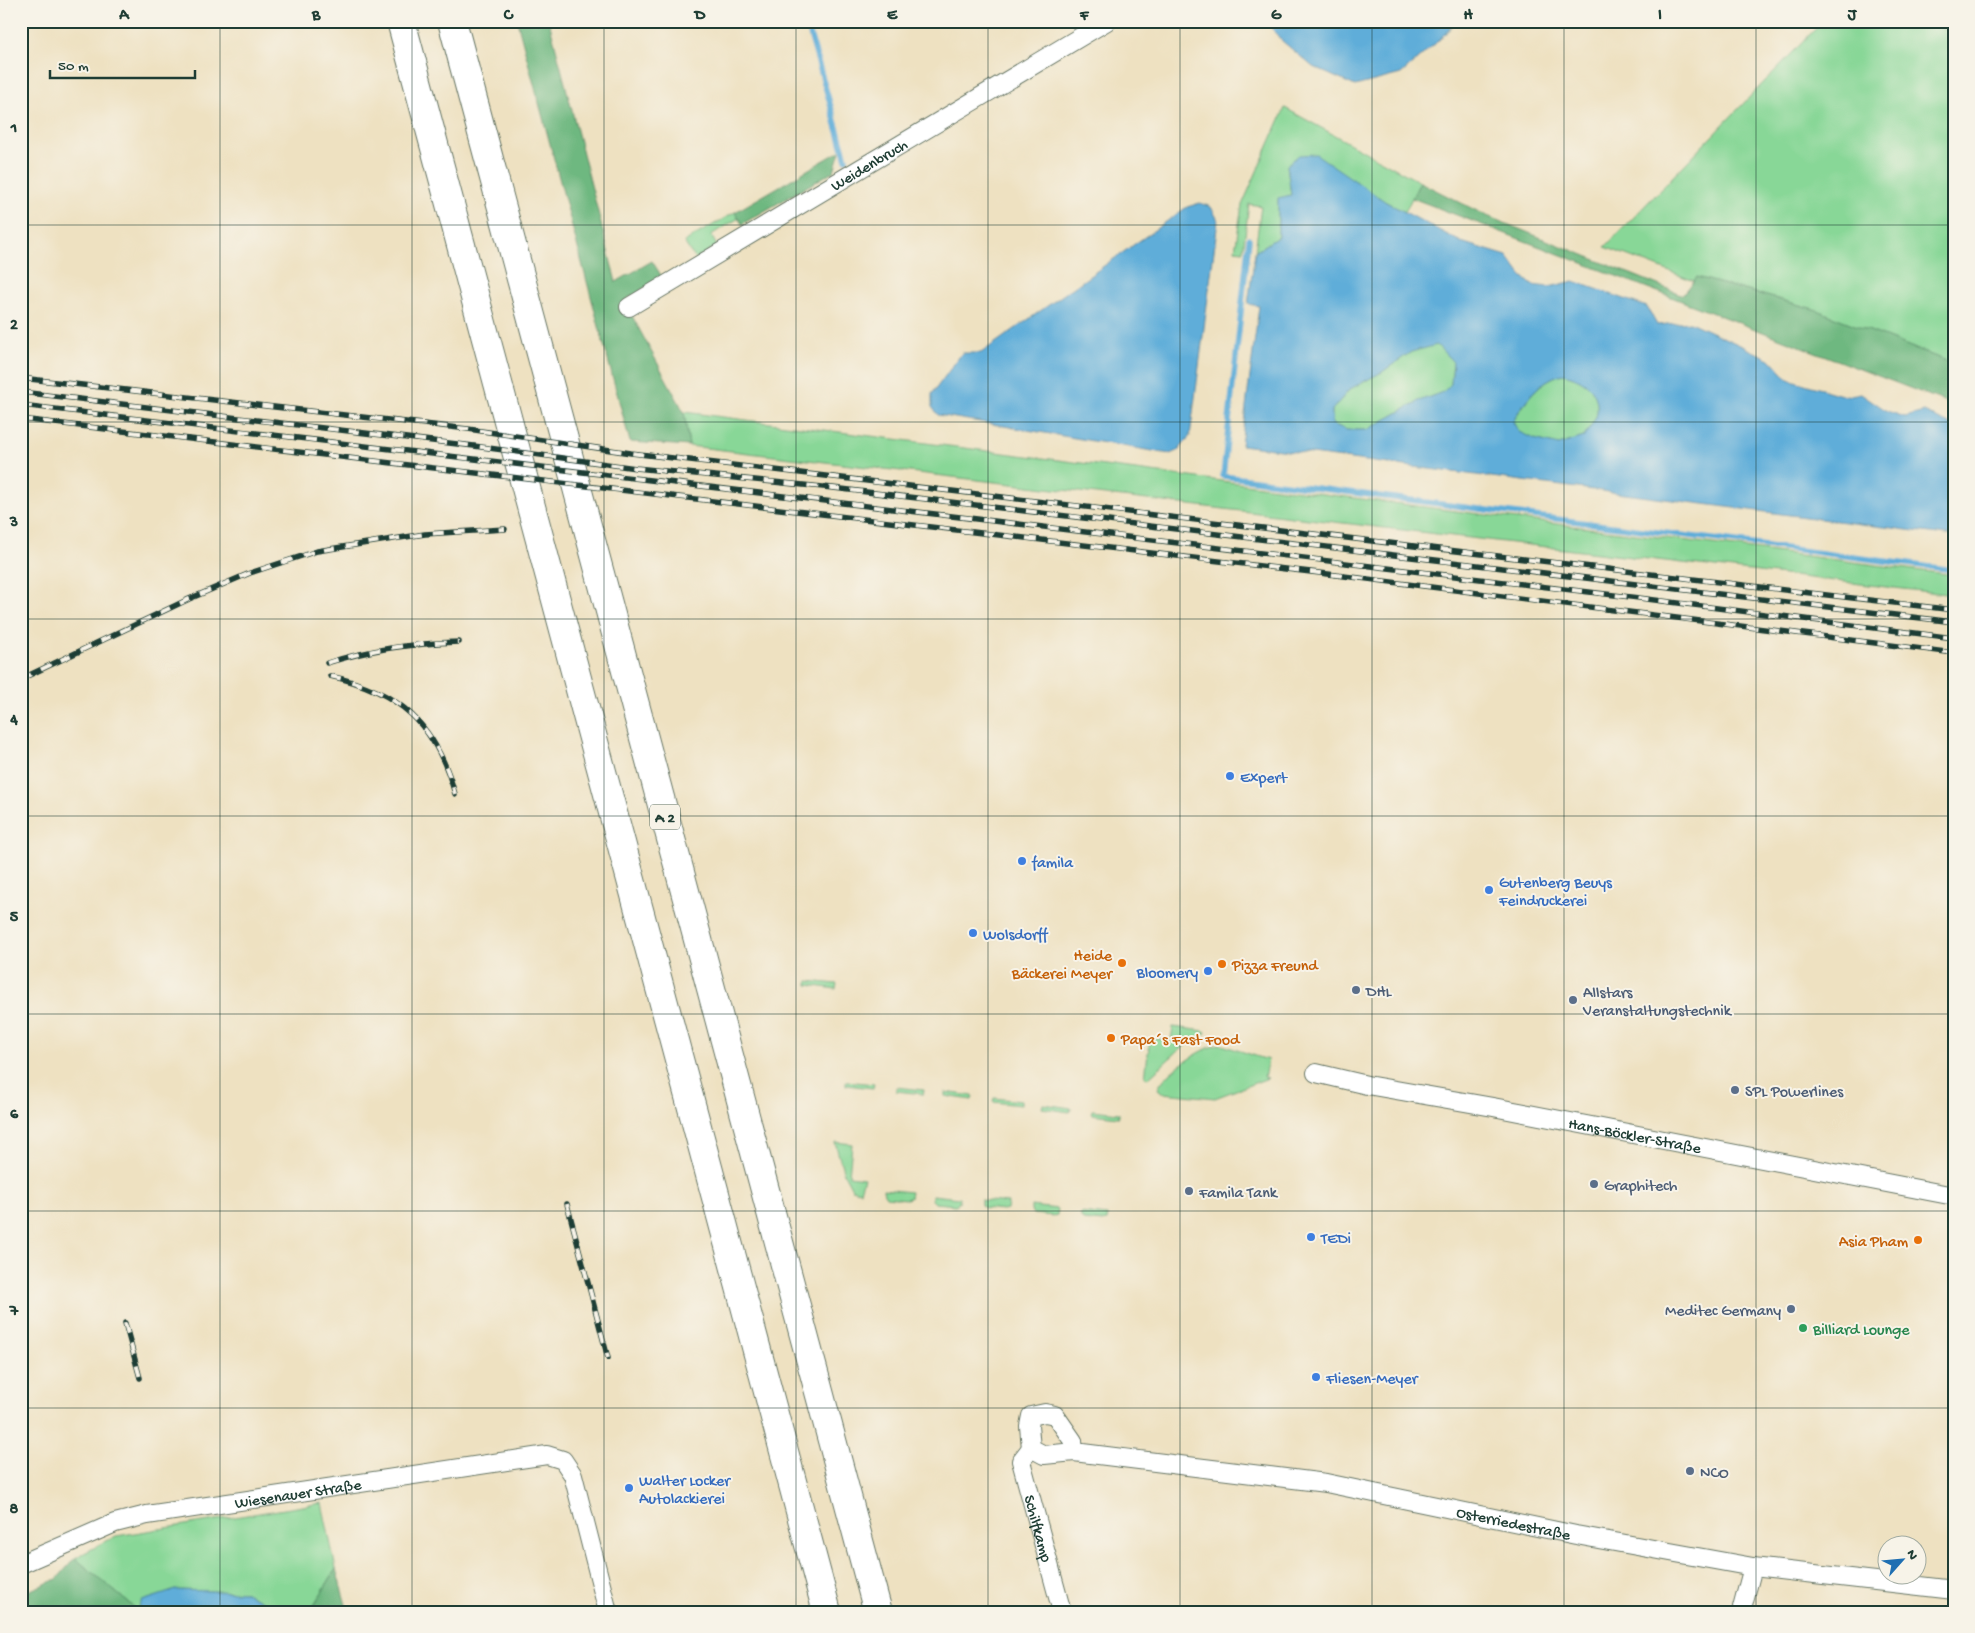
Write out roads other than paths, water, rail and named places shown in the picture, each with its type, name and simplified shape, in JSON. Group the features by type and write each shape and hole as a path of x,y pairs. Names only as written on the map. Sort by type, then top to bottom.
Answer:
{"highway":[{"path":"401,21 827,1612"},
{"name":"A 2","path":"452,21 878,1612"}],"street":[{"name":"Weidenbruch","path":"629,307 1107,21"},
{"name":"Hans-Böckler-Straße","path":"1316,1073 1367,1085 1493,1107 1954,1196"},
{"path":"1031,1448 1028,1439 1032,1416 1045,1413 1056,1415 1063,1424 1073,1441 1074,1452"},
{"name":"Osterriedestraße","path":"1031,1448 1044,1455 1074,1452 1326,1483 1576,1535 1753,1567 1954,1590"},
{"name":"Schilfkamp","path":"1031,1448 1021,1461 1062,1612"},
{"name":"Wiesenauer Straße","path":"21,1564 115,1523 147,1515 547,1455 563,1460 573,1474 608,1612"},
{"path":"1741,1612 1753,1567"}],"water":[{"path":"1266,21 1457,21 1436,43 1401,74 1355,86 1313,67 1281,40"},
{"path":"1316,154 1386,202 1461,242 1507,256 1521,275 1532,285 1549,287 1574,281 1647,307 1657,325 1690,322 1770,359 1788,379 1845,396 1861,393 1887,411 1905,417 1924,412 1951,425 1954,429 1954,536 1241,445 1259,306 1248,304 1255,252 1278,237 1278,198 1291,195 1287,165 1299,155","holes":["1437,345 1453,362 1451,384 1443,392 1419,401 1367,430 1347,430 1332,424 1332,410 1350,389 1382,372 1411,352","1563,374 1589,386 1596,398 1597,413 1594,422 1584,437 1559,445 1534,439 1519,432 1513,422 1527,399 1547,381"]},
{"path":"1200,203 1211,207 1218,220 1190,436 1179,450 1170,454 938,415 932,407 932,394 962,353 981,353 1187,207"},
{"path":"176,1590 244,1592 284,1612 137,1612 142,1601"}],"waterway":[{"path":"809,21 810,34 846,159"},
{"path":"1249,239 1223,476 1954,570"}],"railway":[{"path":"21,378 468,429 631,453 1954,610"},
{"path":"21,392 474,446 636,468 833,488 1954,622"},
{"path":"21,405 1639,598 1954,638"},
{"path":"21,419 1328,574 1954,653"},
{"path":"21,679 189,599 250,573 317,551 425,534 505,529"},
{"path":"327,663 392,648 459,642"},
{"path":"330,676 376,691 412,715 426,730 437,749 455,794"},
{"path":"567,1204 608,1358"},
{"path":"125,1323 140,1378"}],"place":[{"name":"Expert","path":"1230,776"},
{"name":"famila","path":"1022,861"},
{"name":"Gutenberg Beuys Feindruckerei","path":"1489,890"},
{"name":"Wolsdorff","path":"973,933"},
{"name":"Heide Bäckerei Meyer","path":"1122,963"},
{"name":"Pizza Freund","path":"1222,964"},
{"name":"Bloomery","path":"1208,971"},
{"name":"DHL","path":"1356,990"},
{"name":"Allstars Veranstaltungstechnik","path":"1573,1000"},
{"name":"Papa´s Fast Food","path":"1111,1038"},
{"name":"SPL Powerlines","path":"1735,1090"},
{"name":"Graphitech","path":"1594,1184"},
{"name":"Famila Tank","path":"1189,1191"},
{"name":"TEDi","path":"1311,1237"},
{"name":"Asia Pham","path":"1918,1240"},
{"name":"Meditec Germany","path":"1791,1309"},
{"name":"Billiard Lounge","path":"1803,1328"},
{"name":"Fliesen-Meyer","path":"1316,1377"},
{"name":"NCO","path":"1690,1471"},
{"name":"Walter Locker Autolackierei","path":"629,1488"}]}
